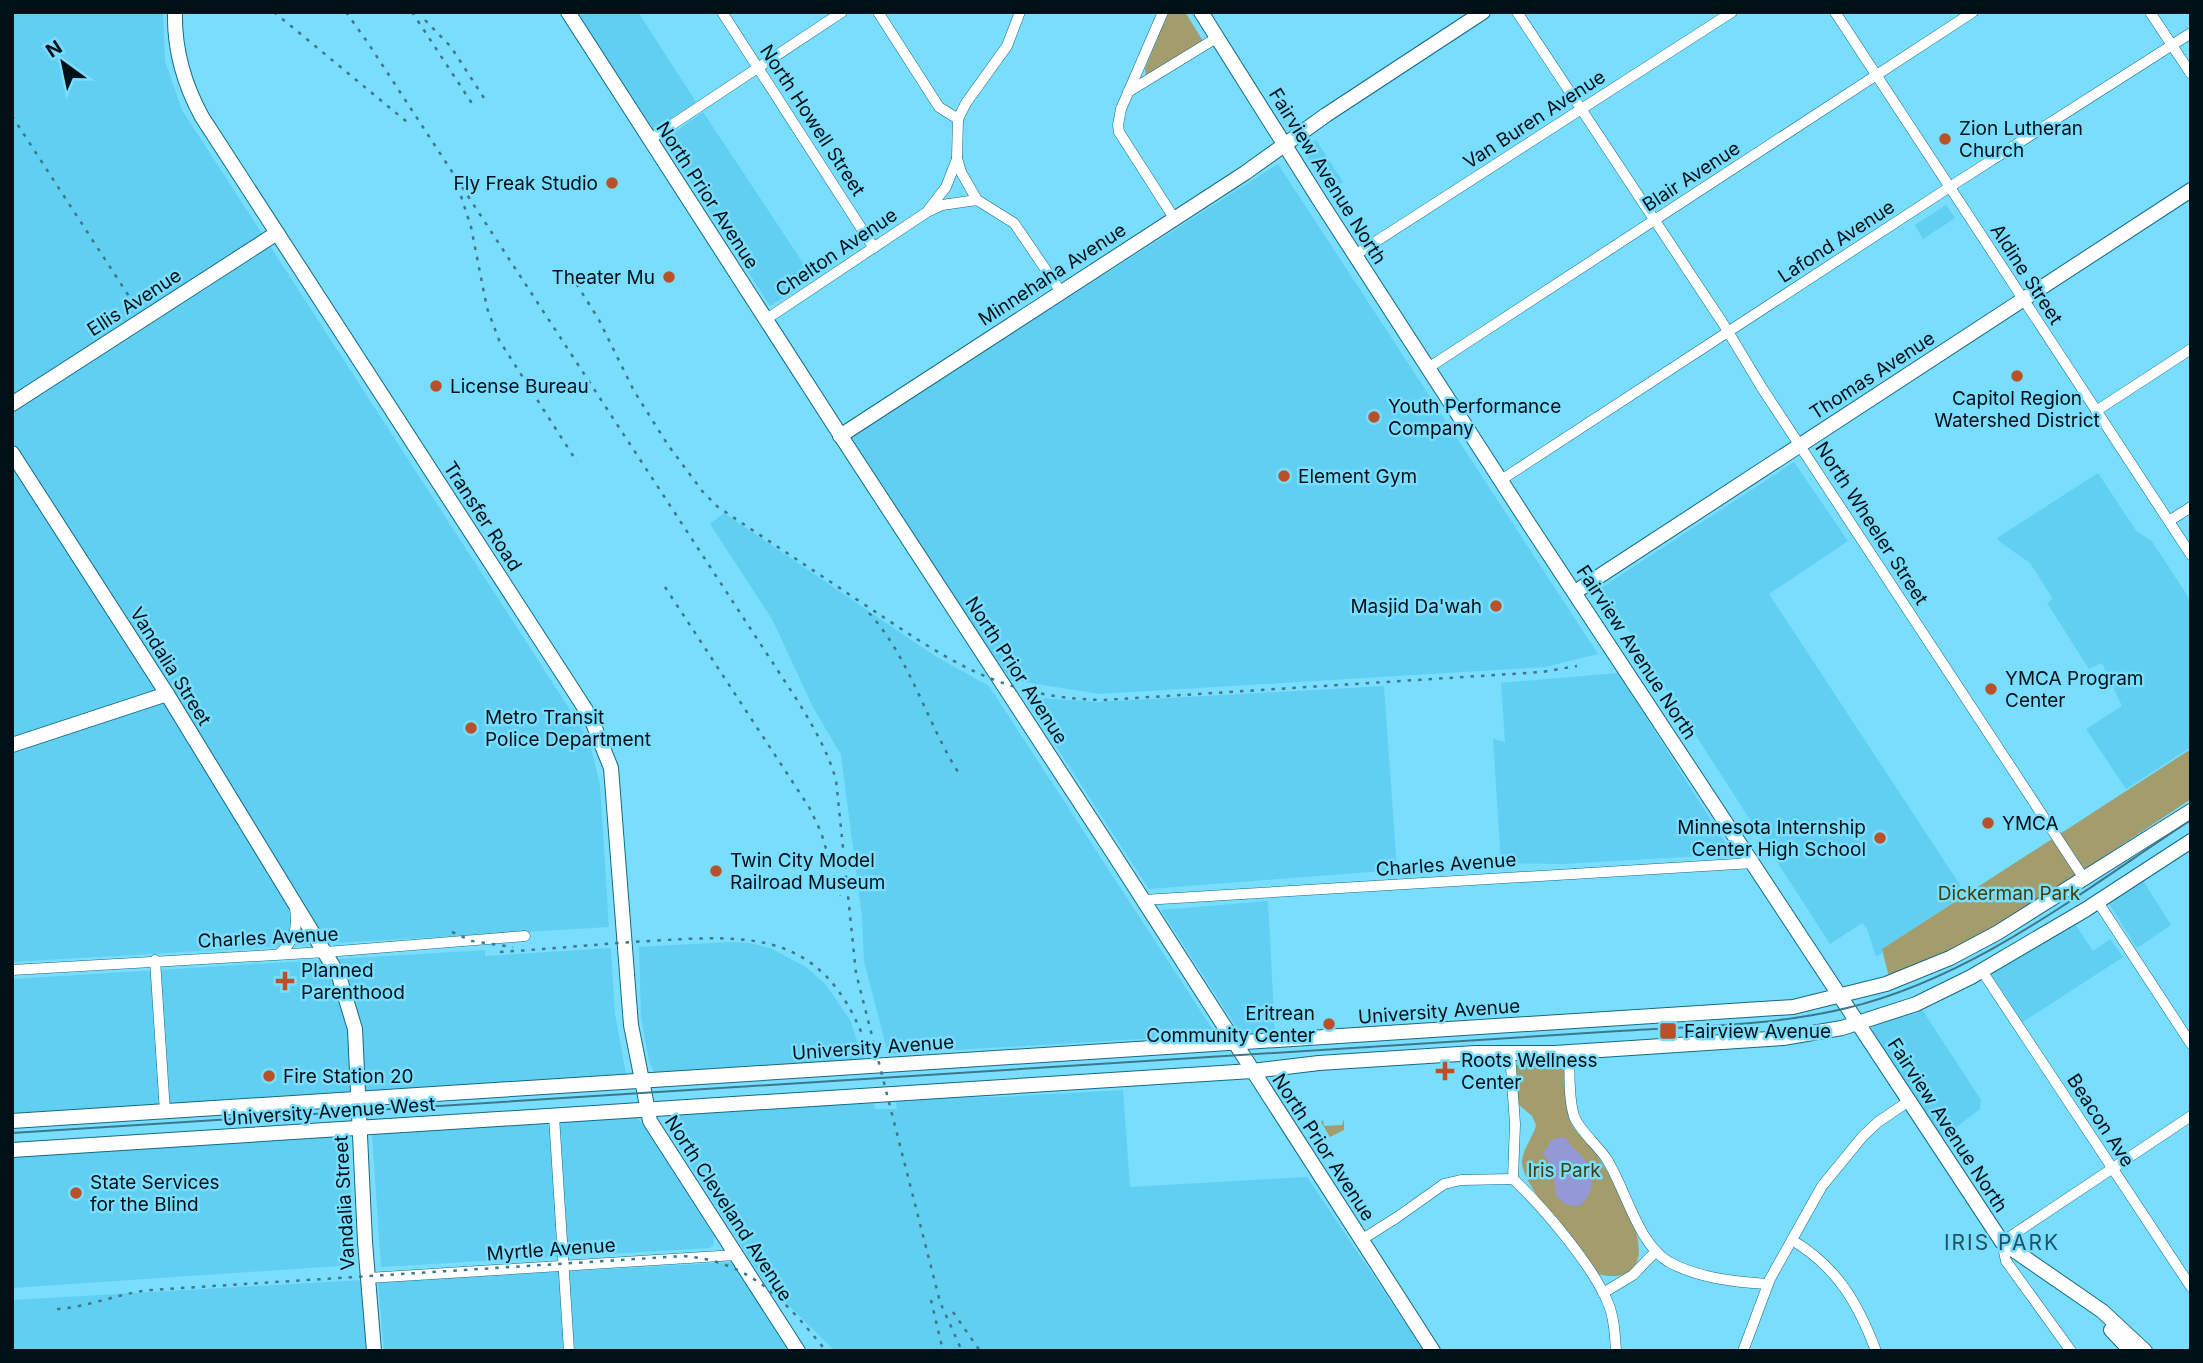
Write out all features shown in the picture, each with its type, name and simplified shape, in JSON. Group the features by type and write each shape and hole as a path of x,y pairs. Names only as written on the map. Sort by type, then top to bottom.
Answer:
{"street":[{"name":"Transfer Road","path":"175,12 178,54 193,100 585,709 601,740 608,758 613,788 627,986 641,1081"},
{"name":"North Prior Avenue","path":"568,12 1433,1351"},
{"name":"North Howell Street","path":"722,12 874,248"},
{"path":"649,140 842,12"},
{"path":"878,12 939,107 958,119"},
{"path":"1020,12 1007,46 966,103 958,119 957,158 961,172 978,200 1014,223 1061,292"},
{"path":"1163,12 1118,116 1119,132 1174,218"},
{"name":"Fairview Avenue North","path":"1201,12 1354,255 2002,1242 2112,1318 2145,1351"},
{"name":"Minnehaha Avenue","path":"840,436 1245,173 1483,12"},
{"name":"North Wheeler Street","path":"1517,12 2082,877"},
{"name":"Van Buren Avenue","path":"1354,255 1732,12"},
{"name":"Aldine Street","path":"1835,12 1911,132 1951,187 2022,300 2191,555"},
{"name":"Blair Avenue","path":"1428,368 1973,12"},
{"path":"2150,12 2191,74"},
{"name":"Lafond Avenue","path":"1501,480 2191,33"},
{"path":"1128,92 1218,37"},
{"name":"Chelton Avenue","path":"926,212 946,187 957,158"},
{"name":"Thomas Avenue","path":"1574,592 2191,190"},
{"name":"Chelton Avenue","path":"765,320 926,212 942,205 978,200"},
{"name":"Ellis Avenue","path":"12,404 277,233"},
{"path":"2096,411 2191,349"},
{"name":"Vandalia Street","path":"12,453 167,694 339,976 355,1029 373,1351"},
{"path":"2169,521 2191,507"},
{"path":"12,745 167,694"},
{"name":"University Avenue","path":"641,1081 1752,1010 1807,1004 1906,977 1970,948 2082,877 2131,851 2191,811"},
{"path":"647,1111 1252,1071 1319,1063 1475,1053 1569,1052 1812,1034 1858,1023 1929,998 1982,971 2098,902 2191,841"},
{"name":"Charles Avenue","path":"1143,900 1753,863"},
{"path":"279,954 295,935 297,920 294,901"},
{"path":"2098,902 2191,1044"},
{"name":"Charles Avenue","path":"12,970 326,952 525,936"},
{"path":"155,960 165,1112"},
{"name":"Beacon Ave","path":"1982,971 2191,1287"},
{"path":"1569,1052 1575,1119 1607,1160 1639,1225 1656,1251 1669,1262 1693,1271 1741,1283 1768,1284"},
{"path":"1510,1053 1515,1124 1513,1179"},
{"name":"University Avenue West","path":"12,1121 641,1081"},
{"name":"North Cleveland Avenue","path":"641,1081 647,1111 655,1129 798,1351"},
{"path":"1743,1351 1768,1284 1808,1208 1843,1159 1878,1122 1909,1101"},
{"name":"University Avenue West","path":"12,1150 647,1111"},
{"path":"554,1116 569,1351"},
{"path":"2071,1351 2006,1261 2002,1242 2191,1116"},
{"path":"1361,1240 1396,1219 1444,1184 1461,1180 1513,1179 1578,1253 1603,1293 1611,1312 1616,1351"},
{"path":"1792,1240 1833,1273 1850,1293 1876,1351"},
{"path":"1603,1293 1633,1275 1656,1251"},
{"name":"Myrtle Avenue","path":"368,1278 736,1255"},
{"name":"Fairview Avenue North","path":"2067,1288 2131,1351"}],"shaded area":[{"path":"12,12 163,12 165,61 182,110 580,725 590,745 600,784 609,927 12,962"},
{"path":"576,12 638,12 696,102 654,130"},
{"path":"703,112 813,278 770,306 664,140"},
{"path":"1316,140 1343,182 1329,190 1302,148"},
{"path":"1278,164 1598,654 1545,667 1100,694 1011,680 848,438"},
{"path":"1946,205 1955,218 1923,239 1915,225"},
{"path":"1794,462 1848,541 1769,594 1966,894 1882,949 1882,953 1876,957 1867,929 1862,923 1830,944 1601,588"},
{"path":"2098,473 2137,532 2151,540 2191,601 2191,747 2126,789 2086,729 2122,706 2102,663 2089,669 2047,603 2053,599 2030,563 1997,538"},
{"path":"724,513 935,656 989,686 1213,1030 1211,1035 888,1054 864,961 862,917 841,755 813,707 772,619 710,524"},
{"path":"1618,673 1726,844 1719,855 1562,864 1501,863 1493,739 1505,742 1501,683"},
{"path":"1384,686 1397,870 1149,889 1024,697 1098,702"},
{"path":"2142,879 2171,925 2137,948 2108,902"},
{"path":"1268,901 1275,1035 1244,1039 1161,910"},
{"path":"2075,924 2093,951 2110,939 2123,957 2023,1022 1989,971"},
{"path":"729,942 770,948 806,967 826,985 850,1020 864,1060 659,1075 654,1072 649,1061 641,1017 639,947"},
{"path":"611,948 615,1014 626,1074 623,1076 12,1117 12,979 485,950 485,956"},
{"path":"1921,1008 1981,1100 1980,1109 1942,1138 1873,1034 1872,1024"},
{"path":"1123,1090 1130,1187 1307,1177 1424,1351 835,1351 764,1281 666,1127 671,1115 873,1102 875,1109 897,1109 895,1098 999,1097"},
{"path":"634,1116 642,1123 714,1236 710,1248 381,1267 372,1135 376,1132"},
{"path":"343,1134 348,1139 356,1262 354,1265 12,1288 12,1155"},
{"path":"1566,1138 1585,1160 1591,1172 1592,1185 1588,1197 1578,1206 1566,1205 1556,1196 1553,1169 1543,1153 1552,1140"},
{"path":"735,1262 792,1351 384,1351 378,1282"},
{"path":"362,1280 366,1351 12,1351 12,1300"}],"green space":[{"path":"1168,12 1185,12 1203,41 1146,76 1145,69"},
{"name":"Dickerman Park","path":"2191,749 2191,799 1999,926 1966,945 1889,977 1882,949"},
{"name":"Iris Park","path":"1565,1062 1566,1100 1570,1121 1610,1175 1634,1226 1638,1257 1633,1268 1621,1275 1598,1274 1541,1201 1524,1172 1523,1156 1536,1125 1532,1116 1518,1104 1516,1065"},
{"path":"1344,1119 1344,1130 1330,1137 1321,1122 1323,1120 1324,1126 1342,1125"}],"tram line":[{"path":"12,1133 1705,1026 1819,1014 1894,994 1983,954 2068,903 2191,820"}],"railway":[{"path":"274,12 407,122"},
{"path":"346,12 799,703 825,750 836,780 856,973 940,1302 962,1351"},
{"path":"412,12 473,105"},
{"path":"425,20 451,47 484,98"},
{"path":"12,116 134,304"},
{"path":"461,196 471,227 487,308 499,340 577,462"},
{"path":"571,275 599,320 634,391 668,445 703,492 718,507 916,639 972,670 1001,682 1066,697 1104,700 1542,672 1577,666"},
{"path":"665,587 809,807 821,832 840,896"},
{"path":"869,613 896,650 958,772"},
{"path":"452,932 472,941 513,947"},
{"path":"500,952 719,938 750,940 778,946 803,958 826,976 847,1003 864,1039"},
{"path":"57,1309 151,1290 683,1256 707,1259 747,1275 781,1300 826,1351"},
{"path":"931,1300 943,1351"},
{"path":"953,1312 980,1351"}],"place":[{"name":"Zion Lutheran Church","path":"1945,139"},
{"name":"Fly Freak Studio","path":"612,183"},
{"name":"Theater Mu","path":"669,277"},
{"name":"Capitol Region Watershed District","path":"2017,376"},
{"name":"License Bureau","path":"436,386"},
{"name":"Youth Performance Company","path":"1374,417"},
{"name":"Element Gym","path":"1284,476"},
{"name":"Masjid Da'wah","path":"1496,606"},
{"name":"YMCA Program Center","path":"1991,689"},
{"name":"Metro Transit Police Department","path":"471,728"},
{"name":"YMCA","path":"1988,823"},
{"name":"Minnesota Internship Center High School","path":"1880,838"},
{"name":"Twin City Model Railroad Museum","path":"716,871"},
{"name":"Planned Parenthood","path":"285,981"},
{"name":"Eritrean Community Center","path":"1329,1024"},
{"name":"Fairview Avenue","path":"1668,1031"},
{"name":"Roots Wellness Center","path":"1445,1071"},
{"name":"Fire Station 20","path":"269,1076"},
{"name":"State Services for the Blind","path":"76,1193"}],"district":[{"name":"IRIS PARK","path":"2002,1243"}]}
